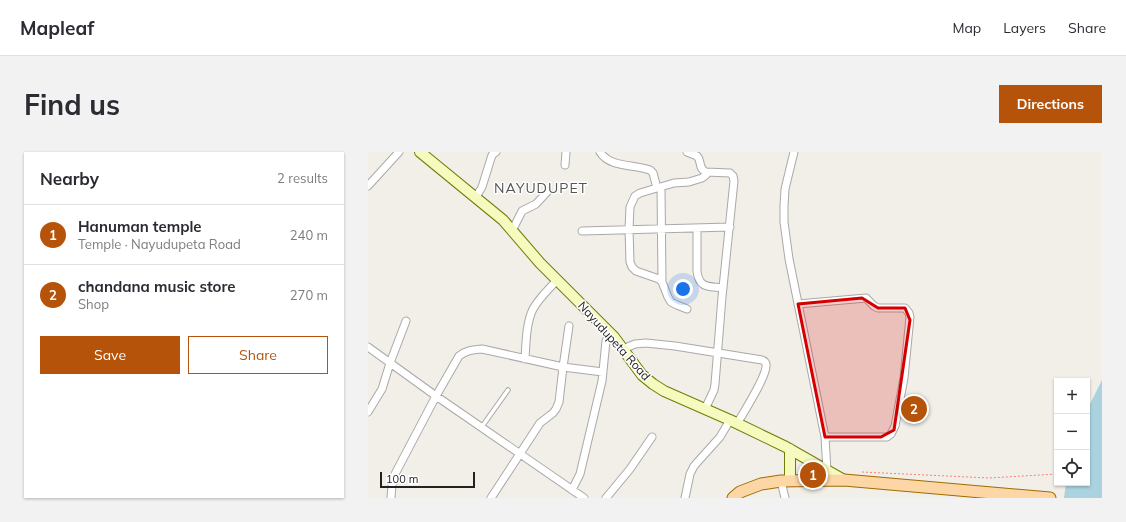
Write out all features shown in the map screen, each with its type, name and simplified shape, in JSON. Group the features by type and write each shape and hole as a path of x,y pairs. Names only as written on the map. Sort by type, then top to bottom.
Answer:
{"main road":[{"path":"733,498 740,492 762,484 786,481 844,480 1009,496 1050,498"}],"street":[{"path":"368,186 399,152"},
{"name":"Nayudupeta Road","path":"420,152 503,220 540,263 610,334 642,375 653,384 664,391 790,449 844,480"},
{"path":"565,165 566,152"},
{"path":"600,152 605,158 612,162 650,170 653,173 659,188 662,229 662,282 668,297 672,302 687,309"},
{"path":"687,152 697,156 702,169 706,172 730,173 733,176 734,181 714,390 705,409"},
{"path":"794,152 785,189 784,222 798,304 825,437 827,471"},
{"path":"476,197 482,187 493,153"},
{"path":"662,282 655,277 636,271 632,267 630,262 630,207 635,196 640,193 674,183 689,182 702,178 706,175 706,172"},
{"path":"512,231 522,211 540,201 548,191"},
{"path":"582,231 730,227"},
{"path":"697,228 698,277 700,282 706,286 723,288"},
{"path":"524,359 529,322 533,311 543,296 557,280"},
{"path":"798,304 862,298 868,300 878,308 905,308 910,317 904,378 894,430 887,437 825,437"},
{"path":"368,412 382,389 406,321"},
{"path":"491,498 540,423 556,409 559,402 569,326"},
{"path":"572,490 580,474 604,372 606,341 610,334"},
{"path":"622,349 635,344 646,343 675,346 758,359 762,360 766,364 764,374 755,393 733,422 694,466 690,474 685,498"},
{"path":"368,347 481,428 584,498"},
{"path":"391,498 395,474 436,396 459,356 464,352 482,349 563,367 604,372"},
{"path":"606,498 630,469 652,437"},
{"path":"785,498 790,449"}],"lane":[{"path":"481,428 508,390"}],"path":[{"path":"859,472 989,478 1054,474"}],"highlighted area":[{"path":"862,298 878,308 905,308 910,320 894,430 881,437 825,437 798,304"}],"water":[{"path":"1102,380 1102,498 1064,498 1066,486 1090,486 1090,404"}],"place":[{"name":"chandana music store","path":"914,409"},
{"name":"Hanuman temple","path":"813,475"}],"district":[{"name":"NAYUDUPET","path":"541,188"}]}
